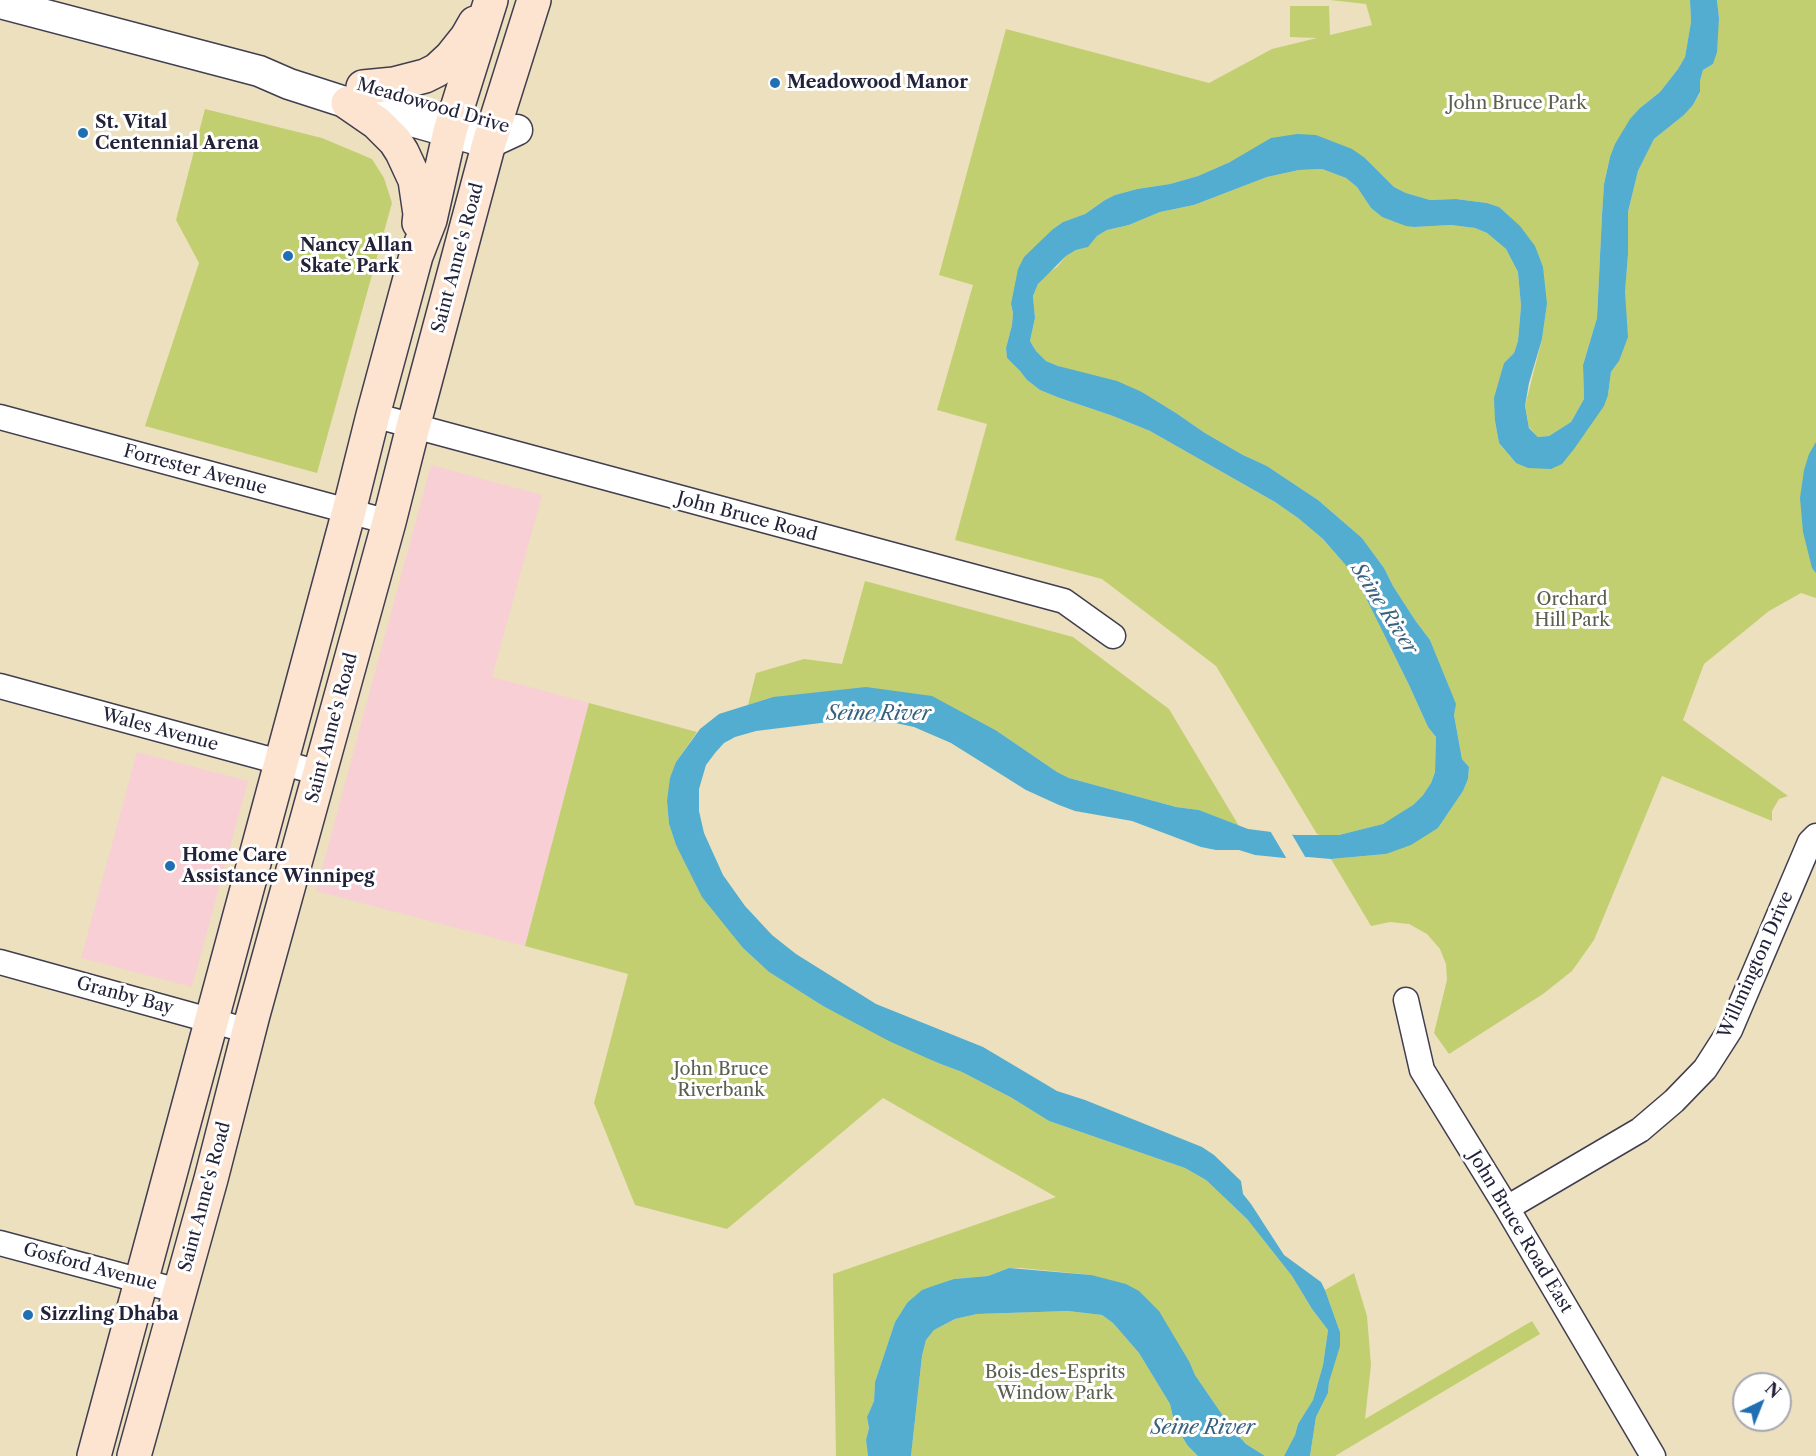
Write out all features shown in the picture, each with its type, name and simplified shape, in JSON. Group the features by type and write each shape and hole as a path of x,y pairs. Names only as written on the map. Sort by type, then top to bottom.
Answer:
{"main road":[{"path":"416,256 420,214 415,180 395,141 377,123 356,95 424,76 436,70 451,57 467,37 489,0"},
{"name":"Saint Anne's Road","path":"94,1456 416,256 430,220 453,121 489,0"},
{"name":"Saint Anne's Road","path":"134,1456 211,1179 251,1023 389,522 493,132 534,0"},
{"path":"213,1012 251,1023"}],"street":[{"name":"Meadowood Drive","path":"0,3 259,71 295,66 356,95 493,132"},
{"name":"John Bruce Road","path":"373,415 1064,601 1113,636"},
{"name":"Forrester Avenue","path":"0,417 389,522"},
{"name":"Wales Avenue","path":"0,686 320,773"},
{"name":"Willmington Drive","path":"1507,1208 1640,1130 1674,1101 1705,1069 1730,1030 1810,842 1816,836"},
{"name":"Granby Bay","path":"0,962 213,1012"},
{"name":"John Bruce Road East","path":"1406,1000 1422,1070 1507,1208 1653,1456"},
{"name":"Gosford Avenue","path":"0,1243 179,1291"}],"shaded area":[{"path":"431,465 542,495 492,677 589,703 525,946 316,891"},
{"path":"137,752 248,781 192,987 81,958"}],"green space":[{"name":"John Bruce Park","path":"1330,0 1690,0 1691,22 1685,57 1678,69 1660,92 1640,108 1610,157 1604,184 1597,318 1583,365 1584,399 1571,422 1549,436 1538,437 1529,427 1525,406 1542,339 1547,304 1499,207 1456,199 1430,200 1406,193 1394,187 1365,158 1230,162 1198,176 1115,195 1085,214 1063,222 1053,229 1043,240 1011,304 1013,313 1006,348 1007,358 1027,380 1040,390 1150,431 1275,502 1323,539 1349,569 1362,590 1428,727 1436,737 1435,771 1423,795 1393,819 1383,824 1339,835 1320,835 1317,834 1216,666 1102,579 955,540 987,424 937,410 973,285 939,275 1006,29 1209,83 1272,49 1317,38 1290,37 1290,6 1329,6 1330,35 1372,25 1366,4"},
{"name":"Orchard Hill Park","path":"1717,0 1816,0 1816,598 1801,593 1769,611 1704,664 1683,720 1788,796 1779,799 1772,811 1772,821 1662,776 1594,940 1572,971 1543,994 1449,1054 1434,1033 1447,980 1446,964 1440,949 1427,934 1409,924 1390,922 1371,926 1331,859 1386,854 1438,828 1463,791 1468,779 1469,767 1462,759 1454,715 1455,704 1430,640 1362,538 1318,500 1267,466 1205,433 1142,392 1046,361 1030,341 1035,318 1033,296 1038,284 1046,274 1057,267 1066,256 1087,247 1097,236 1107,230 1129,225 1160,212 1194,205 1267,177 1299,170 1322,169 1346,178 1357,187 1371,208 1382,217 1414,227 1451,225 1475,228 1487,233 1506,249 1518,272 1521,306 1518,341 1514,353 1504,363 1495,421 1499,443 1516,463 1608,395 1611,372 1619,361 1628,254 1628,212 1638,171 1654,139 1684,115 1700,93 1703,70 1713,64 1719,18"},
{"path":"205,109 322,138 372,159 384,178 392,203 317,473 145,426 199,263 176,220"},
{"path":"865,581 1073,637 1169,709 1239,826 1199,810 1176,807 1069,778 997,731 773,697 748,705 756,673 804,659 842,664"},
{"name":"John Bruce Riverbank","path":"589,703 697,732 676,762 667,801 669,824 676,845 743,948 769,972 823,1006 938,1063 962,1072 1012,1098 1049,1121 1185,1168 1206,1180 1247,1219 1292,1276 1328,1330 1323,1365 1313,1400 1298,1424 1284,1456 1265,1456 1246,1444 1232,1429 1195,1375 1190,1363 1091,1275 1009,1268 988,1276 954,1279 907,1303 895,1322 875,1382 874,1401 867,1417 868,1456 836,1456 833,1274 1056,1197 883,1098 727,1229 635,1205 594,1103 628,974 525,946"},
{"path":"1354,1273 1367,1316 1371,1365 1365,1419 1532,1321 1540,1334 1335,1456 1310,1456 1316,1417 1328,1393 1340,1332 1325,1290"},
{"name":"Bois-des-Esprits Window Park","path":"1068,1311 1102,1315 1113,1323 1139,1353 1170,1404 1175,1427 1198,1456 911,1456 922,1356 926,1340 934,1330 955,1319 977,1314"}],"water":[{"name":"Seine River","path":"1690,0 1717,0 1719,18 1717,52 1713,64 1703,70 1700,92 1693,105 1654,139 1638,171 1628,212 1625,292 1628,337 1619,361 1611,372 1604,406 1562,464 1551,469 1528,468 1516,463 1499,443 1494,398 1504,363 1514,353 1518,341 1521,306 1518,272 1506,249 1487,233 1475,228 1451,225 1414,227 1382,217 1371,208 1357,187 1346,178 1322,169 1299,170 1267,177 1194,205 1160,212 1129,225 1107,230 1097,236 1088,247 1066,256 1038,284 1033,296 1035,318 1030,341 1046,361 1117,381 1142,392 1205,433 1267,466 1318,500 1362,538 1430,640 1456,704 1454,715 1462,759 1469,767 1468,779 1463,791 1438,828 1411,845 1386,854 1331,859 1285,858 1255,855 1239,850 1216,850 1201,847 1132,821 1075,811 1059,805 1026,790 951,743 914,727 891,722 845,720 756,731 735,737 724,743 706,765 699,789 699,811 704,833 723,875 745,906 772,935 796,954 876,1004 983,1047 1057,1091 1202,1147 1214,1155 1241,1181 1243,1194 1284,1255 1321,1282 1340,1332 1340,1346 1328,1393 1316,1417 1310,1456 1284,1456 1298,1424 1313,1400 1323,1365 1328,1330 1292,1276 1247,1219 1206,1180 1185,1168 1049,1121 1012,1098 962,1072 889,1041 823,1006 769,972 743,948 702,897 676,845 669,824 667,801 670,778 676,762 700,729 719,714 773,697 866,687 932,696 997,731 1069,778 1176,807 1199,810 1248,829 1295,835 1339,835 1383,824 1413,805 1431,783 1435,772 1436,737 1428,727 1362,590 1349,569 1323,539 1275,502 1150,431 1040,390 1027,380 1007,358 1006,348 1012,325 1011,304 1018,269 1024,257 1053,229 1063,222 1085,214 1115,195 1198,176 1230,162 1271,138 1297,134 1316,135 1352,149 1365,158 1394,187 1406,193 1430,200 1456,199 1487,203 1499,207 1520,226 1535,246 1543,267 1547,304 1542,339 1525,406 1529,428 1538,437 1549,436 1571,422 1584,399 1583,365 1597,318 1604,184 1610,157 1630,119 1660,92 1685,57 1691,22"},
{"path":"1816,442 1816,573 1812,568 1803,532 1800,498 1804,470"},
{"name":"Seine River","path":"1009,1268 1091,1275 1126,1284 1139,1291 1159,1311 1195,1375 1232,1429 1246,1444 1265,1456 1198,1456 1188,1446 1175,1426 1170,1404 1139,1353 1113,1323 1102,1315 1068,1311 977,1314 955,1319 934,1330 926,1340 922,1356 911,1456 868,1456 867,1417 874,1401 875,1382 895,1322 907,1303 922,1290 933,1286 954,1279 988,1276"}],"pier":[{"path":"1269,829 1290,831 1307,860 1288,861"}],"place":[{"name":"Meadowood Manor","path":"775,83"},
{"name":"St. Vital Centennial Arena","path":"83,133"},
{"name":"Nancy Allan Skate Park","path":"288,256"},
{"name":"Home Care Assistance Winnipeg","path":"170,866"},
{"name":"Sizzling Dhaba","path":"28,1315"}]}
